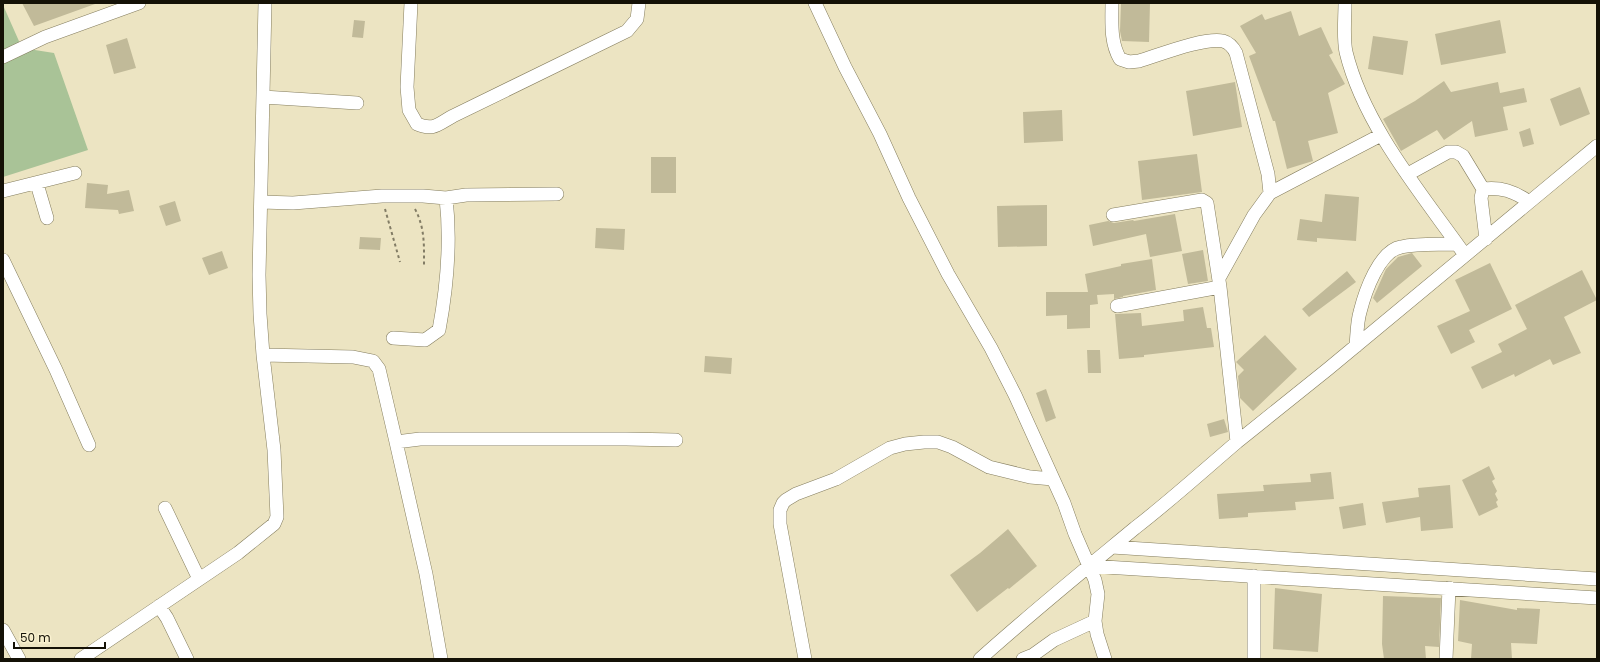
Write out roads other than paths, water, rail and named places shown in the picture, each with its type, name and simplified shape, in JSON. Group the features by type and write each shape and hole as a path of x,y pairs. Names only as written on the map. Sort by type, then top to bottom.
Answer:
{"street":[{"path":"3,57 52,34 139,3"},
{"path":"81,659 238,553 274,524 277,517 274,450 263,355 259,275 265,3"},
{"path":"411,3 407,87 409,110 417,124 427,128 434,126 627,31 637,19 639,3"},
{"path":"815,3 845,67 880,134 909,198 948,274 994,355 1015,396 1053,479 1095,580 1098,594 1095,621 1097,634 1105,659"},
{"path":"1112,3 1112,34 1116,52 1120,59 1128,62 1139,61 1214,40 1224,41 1232,45 1236,53 1268,174 1270,193"},
{"path":"1345,3 1346,50 1356,81 1381,135 1465,255"},
{"path":"263,97 357,103"},
{"path":"1117,306 1220,282 1254,215 1270,193 1381,135"},
{"path":"980,659 1237,442 1356,346 1597,146"},
{"path":"1408,174 1448,152 1456,152 1463,156 1483,189 1481,198 1486,239"},
{"path":"3,191 37,184 75,173"},
{"path":"37,184 47,218"},
{"path":"1483,189 1504,189 1517,194 1529,202"},
{"path":"261,202 300,202 382,196 446,198 466,194 557,194"},
{"path":"392,338 425,340 439,330 443,308 448,244 446,198"},
{"path":"1113,215 1202,200 1207,203 1220,282 1237,442"},
{"path":"1356,346 1359,313 1368,286 1378,266 1388,252 1401,247 1457,244"},
{"path":"3,260 56,370 89,445"},
{"path":"263,355 353,357 373,361 379,369 426,574 441,659"},
{"path":"396,442 420,439 676,440"},
{"path":"805,659 780,524 780,510 786,500 796,494 836,479 890,448 904,444 924,442 938,442 952,447 989,467 1030,477 1053,479"},
{"path":"165,508 199,579"},
{"path":"1112,547 1597,579"},
{"path":"1089,566 1597,598"},
{"path":"1254,576 1254,659"},
{"path":"1446,659 1449,588"},
{"path":"159,606 167,618 187,659"},
{"path":"1023,659 1033,655 1054,640 1095,621"},
{"path":"3,630 19,659"}]}
